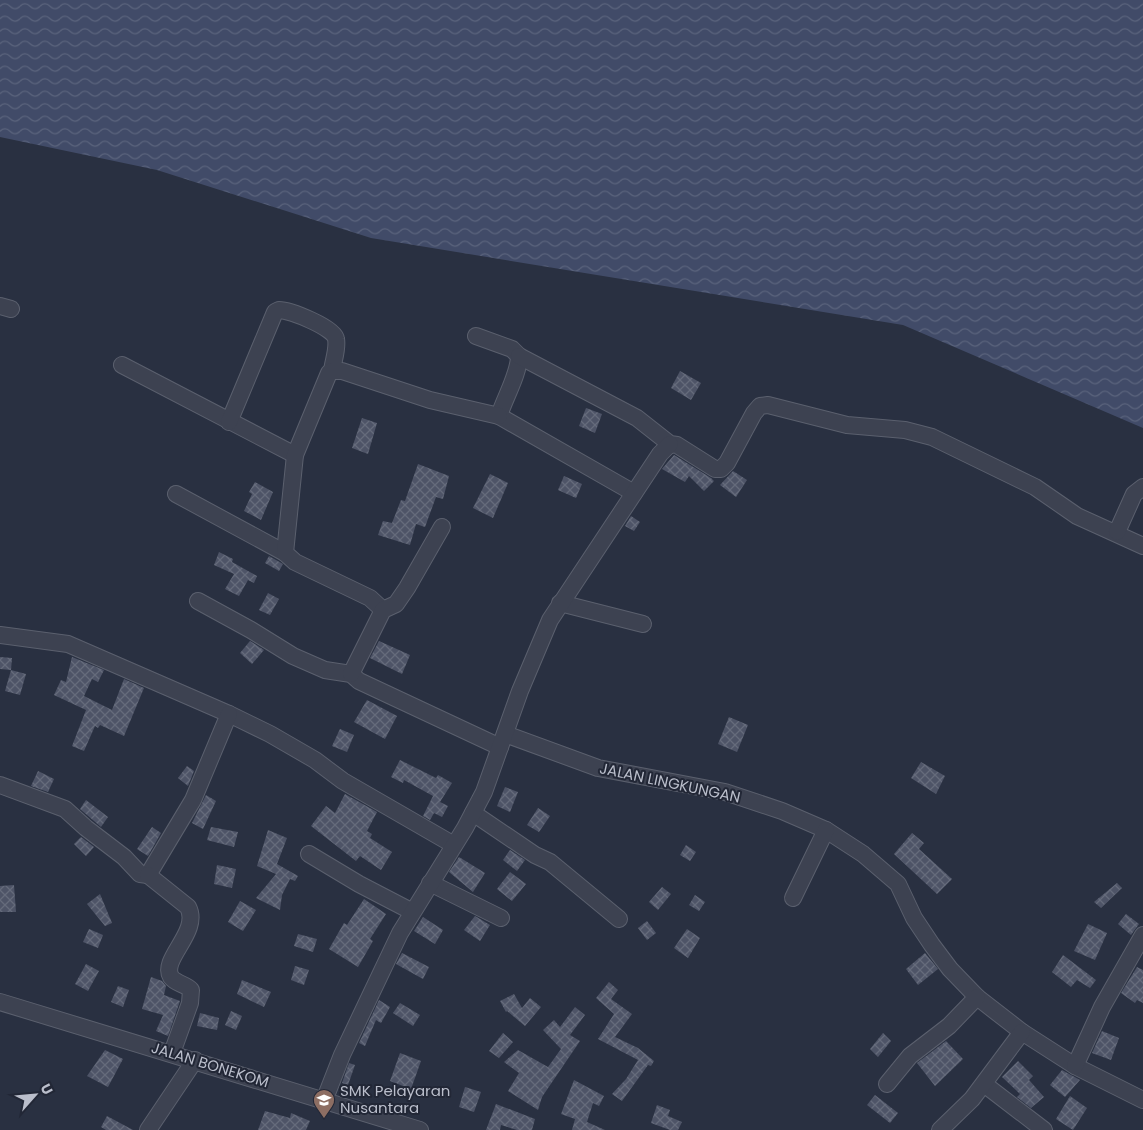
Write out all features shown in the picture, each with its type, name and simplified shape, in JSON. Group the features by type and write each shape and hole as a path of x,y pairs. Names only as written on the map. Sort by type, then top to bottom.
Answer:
{"street":[{"path":"229,422 276,312 287,310 331,330 336,340 332,371 326,379 295,455 285,553"},
{"path":"476,336 512,349 519,356 637,418 670,444 677,445 716,469 721,469 728,464 754,413 760,406 768,405 848,425 905,430 932,437 1035,487 1077,516 1117,532 1143,546"},
{"path":"499,416 519,365 519,356"},
{"path":"122,365 295,455"},
{"path":"332,371 342,371 430,400 499,416 634,493"},
{"path":"324,1101 342,1055 411,911 474,813 538,645 560,603 634,493 670,444"},
{"path":"1117,532 1134,494 1143,487"},
{"path":"176,494 285,553 295,562 370,598 383,610"},
{"path":"198,601 300,660 325,670 351,674 383,610 396,604 408,588 442,527"},
{"path":"560,603 643,624"},
{"path":"0,635 68,644 229,714 270,734 315,760 343,781 454,845"},
{"name":"JALAN LINGKUNGAN","path":"351,674 359,681 503,741 598,768 725,792 782,811 826,830 863,854 898,884 914,918 950,969 977,997 1022,1032 1075,1066 1143,1100"},
{"path":"148,875 193,800 229,714"},
{"path":"0,785 65,809 124,857 140,874 148,875 188,907 192,914 192,922 171,964 170,973 172,979 191,990 190,1004 172,1053"},
{"path":"474,813 541,859 550,862 619,919"},
{"path":"793,898 826,830"},
{"path":"309,854 359,884 411,911"},
{"path":"430,883 501,918"},
{"path":"1075,1066 1102,1007 1143,935"},
{"path":"886,1084 910,1056 949,1026 977,997"},
{"name":"JALAN BONEKOM","path":"0,1002 420,1130"},
{"path":"940,1130 972,1099 1022,1032"},
{"path":"148,1130 195,1060"},
{"path":"984,1084 1044,1130"}],"water":[{"path":"0,0 1143,0 1143,428 903,325 371,238 157,170 0,137"}],"building":[{"path":"680,371 701,383 691,400 671,388"},
{"path":"586,408 602,414 595,433 579,426"},
{"path":"362,418 377,423 368,454 352,448"},
{"path":"674,455 714,481 704,491 689,476 685,482 662,469"},
{"path":"418,464 449,476 443,499 436,497 425,527 416,524 410,545 378,535 383,521 392,523 401,500 405,501"},
{"path":"733,471 747,480 736,497 720,485"},
{"path":"490,474 508,483 493,518 473,508"},
{"path":"564,476 582,484 576,498 558,490"},
{"path":"255,482 273,492 261,520 244,511 252,494 249,492"},
{"path":"631,516 640,522 634,531 625,526"},
{"path":"219,552 233,559 232,562 257,576 254,583 248,580 239,596 225,589 234,574 214,565"},
{"path":"269,556 283,564 279,571 265,563"},
{"path":"268,593 279,599 270,615 259,610"},
{"path":"250,641 264,650 252,664 240,653"},
{"path":"379,641 410,655 402,674 370,658"},
{"path":"0,657 12,658 11,670 0,669"},
{"path":"72,657 104,670 98,682 92,679 84,696 112,710 124,679 144,688 124,736 100,725 98,728 95,726 84,751 72,746 86,710 54,695 61,680 66,682"},
{"path":"11,670 26,674 20,695 5,691"},
{"path":"367,700 397,716 385,739 354,722"},
{"path":"729,717 748,725 737,752 718,744"},
{"path":"340,729 354,735 347,752 332,746"},
{"path":"400,760 436,778 438,775 452,783 440,802 448,806 442,817 434,813 430,820 423,816 433,796 404,780 403,783 391,777"},
{"path":"921,762 945,776 936,794 911,778"},
{"path":"187,766 194,771 188,786 178,778"},
{"path":"38,771 54,779 48,792 31,786"},
{"path":"505,787 518,792 510,812 497,806"},
{"path":"345,794 377,812 367,831 372,834 370,838 392,852 381,870 360,856 356,861 311,826 326,806 335,813"},
{"path":"206,795 216,801 203,829 192,823"},
{"path":"86,800 108,817 101,827 80,809"},
{"path":"538,808 550,816 539,832 527,825"},
{"path":"152,827 161,833 148,856 137,849"},
{"path":"211,827 238,832 234,847 207,840"},
{"path":"268,830 287,838 277,864 298,876 295,881 290,879 282,895 280,910 256,898 276,874 257,866"},
{"path":"912,833 924,843 919,849 952,879 937,894 894,854"},
{"path":"81,837 94,847 86,856 74,844"},
{"path":"686,845 696,852 690,861 680,855"},
{"path":"510,850 525,860 517,871 503,860"},
{"path":"459,857 485,873 473,892 449,872"},
{"path":"217,865 236,869 232,888 214,884"},
{"path":"510,872 526,884 512,901 497,889"},
{"path":"1117,883 1122,888 1101,908 1094,902"},
{"path":"14,885 16,912 0,912 0,886"},
{"path":"662,887 671,894 658,910 649,902"},
{"path":"100,894 112,923 105,926 87,904"},
{"path":"695,895 705,902 699,911 689,905"},
{"path":"364,899 386,914 370,939 373,941 358,967 329,949 344,923 347,925"},
{"path":"240,901 256,910 243,931 228,922"},
{"path":"1126,914 1139,924 1131,935 1118,924"},
{"path":"475,916 490,925 480,941 464,930"},
{"path":"423,917 443,930 435,944 414,931"},
{"path":"647,921 656,933 647,940 638,928"},
{"path":"1088,924 1107,933 1095,960 1074,951"},
{"path":"89,929 103,935 98,948 83,942"},
{"path":"687,929 700,938 688,958 674,948"},
{"path":"298,934 317,939 313,952 294,946"},
{"path":"402,953 429,967 423,979 396,964"},
{"path":"925,953 938,969 918,985 906,969"},
{"path":"1063,955 1096,980 1090,988 1077,980 1071,987 1052,972"},
{"path":"86,964 99,971 88,991 75,984"},
{"path":"295,966 309,970 304,985 291,980"},
{"path":"1137,967 1143,970 1143,1003 1137,1000 1135,1003 1121,993"},
{"path":"151,977 162,981 166,986 164,995 180,1001 168,1036 156,1031 163,1015 142,1009"},
{"path":"242,980 271,992 264,1007 237,994"},
{"path":"609,982 618,990 611,999 632,1014 615,1037 638,1048 654,1061 651,1066 648,1065 622,1101 612,1094 626,1079 638,1060 598,1039 614,1014 596,998"},
{"path":"118,986 129,990 123,1007 111,1002"},
{"path":"514,994 522,1008 530,998 541,1007 525,1026 506,1012 500,1001"},
{"path":"379,1000 390,1007 381,1023 376,1020 365,1046 359,1043"},
{"path":"400,1003 420,1015 413,1026 393,1013"},
{"path":"575,1007 585,1015 570,1035 580,1041 542,1097 538,1110 508,1091 519,1073 504,1062 518,1050 548,1067 561,1049 543,1030 554,1020 560,1027"},
{"path":"231,1011 242,1016 236,1030 225,1025"},
{"path":"200,1013 219,1018 217,1030 197,1026"},
{"path":"1102,1031 1119,1038 1111,1060 1092,1053"},
{"path":"503,1033 513,1042 499,1058 489,1051"},
{"path":"883,1033 891,1041 878,1057 870,1049"},
{"path":"946,1041 963,1059 935,1086 917,1063"},
{"path":"105,1050 123,1059 108,1087 87,1076"},
{"path":"400,1053 421,1061 411,1089 390,1081"},
{"path":"1018,1061 1033,1076 1029,1080 1044,1097 1031,1108 1017,1097 1020,1094 1002,1077"},
{"path":"349,1063 355,1065 348,1085 342,1083"},
{"path":"1062,1070 1080,1080 1065,1097 1050,1085"},
{"path":"574,1080 604,1096 599,1106 593,1103 587,1122 605,1130 572,1130 575,1119 561,1114"},
{"path":"465,1087 481,1092 474,1112 459,1107"},
{"path":"875,1095 898,1113 890,1123 867,1105"},
{"path":"1070,1096 1087,1108 1073,1130 1056,1119"},
{"path":"496,1104 535,1119 532,1130 517,1130 501,1125 500,1130 486,1130"},
{"path":"657,1105 670,1110 668,1116 682,1122 678,1130 670,1130 651,1123"},
{"path":"265,1111 290,1118 291,1113 310,1121 306,1130 258,1130"},
{"path":"107,1116 133,1130 106,1130 101,1127"}],"place":[{"name":"SMK Pelayaran Nusantara","path":"324,1119"}]}
